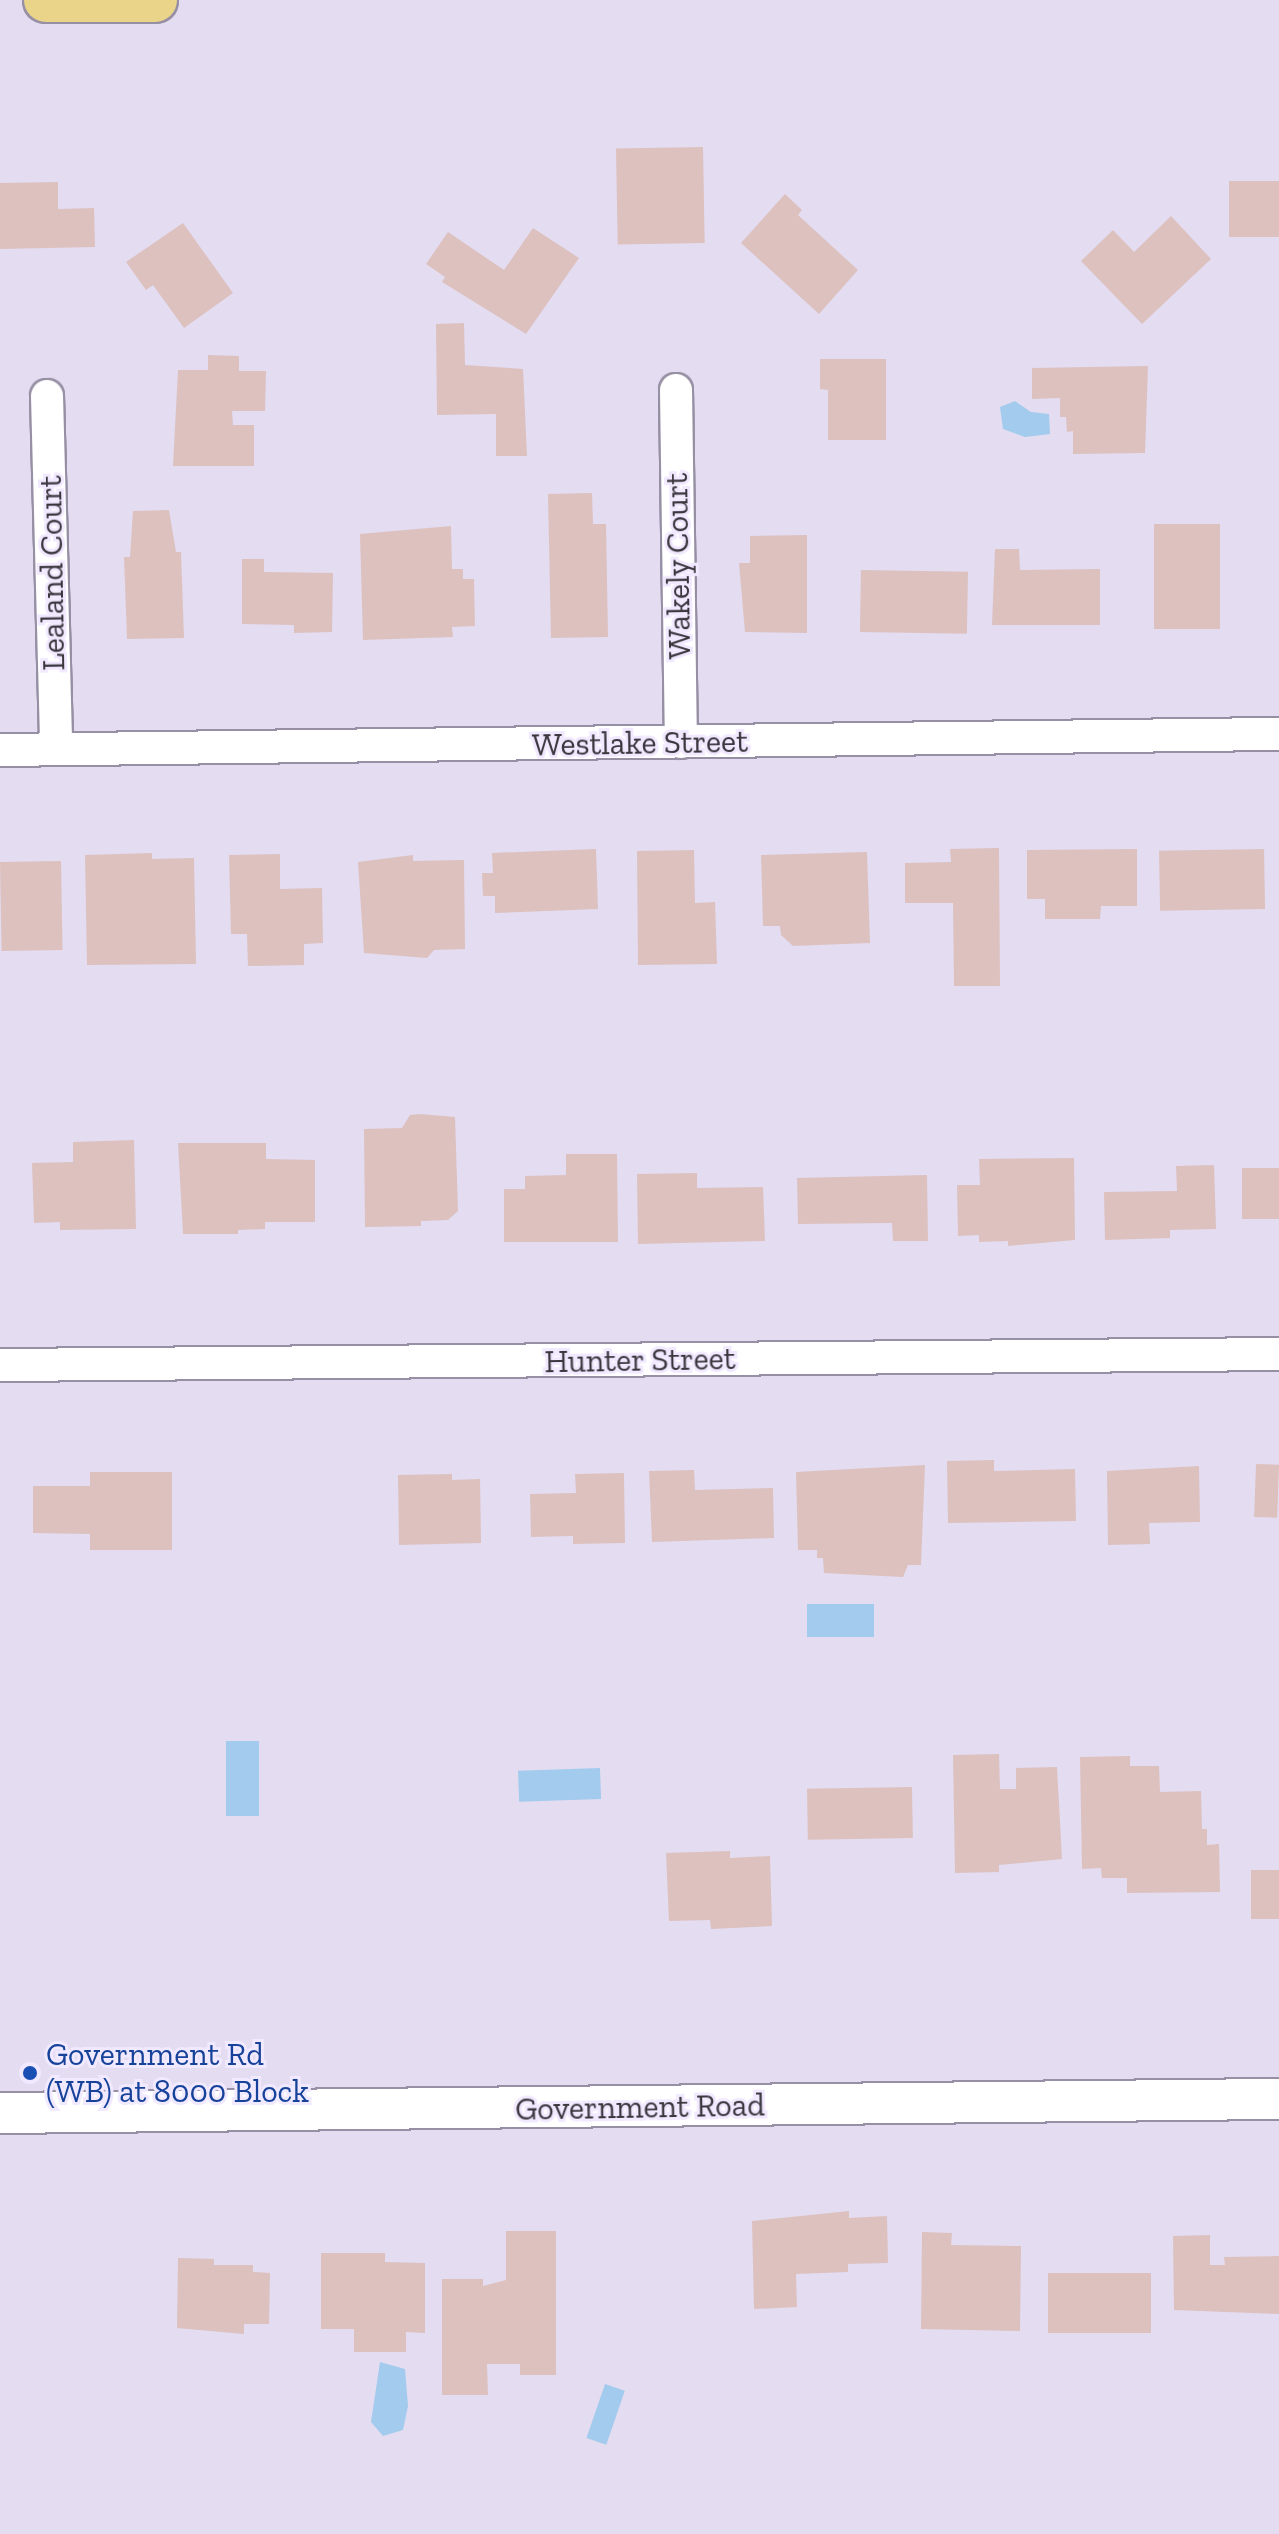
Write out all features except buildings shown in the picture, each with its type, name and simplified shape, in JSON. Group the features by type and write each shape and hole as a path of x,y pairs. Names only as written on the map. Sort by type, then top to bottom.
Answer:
{"main road":[{"path":"46,0 155,0"}],"street":[{"name":"Wakely Court","path":"676,390 681,742"},
{"name":"Lealand Court","path":"47,396 56,749"},
{"name":"Westlake Street","path":"0,750 1279,734"},
{"name":"Hunter Street","path":"0,1365 1279,1354"},
{"name":"Government Road","path":"0,2113 1279,2099"}],"water":[{"path":"1015,401 1031,412 1049,414 1050,434 1025,437 1003,429 1000,407"},
{"path":"807,1604 874,1604 874,1637 807,1637"},
{"path":"226,1741 259,1741 259,1816 226,1816"},
{"path":"600,1768 601,1799 519,1802 518,1771"},
{"path":"380,2362 405,2369 408,2406 403,2430 383,2436 371,2422"},
{"path":"605,2384 625,2391 606,2445 586,2438"}],"place":[{"name":"Government Rd (WB) at 8000 Block","path":"30,2073"}]}
